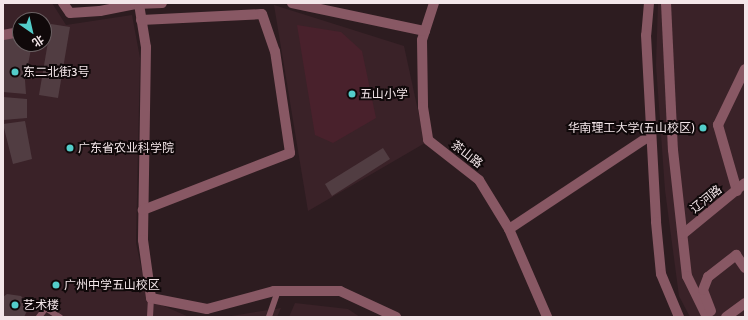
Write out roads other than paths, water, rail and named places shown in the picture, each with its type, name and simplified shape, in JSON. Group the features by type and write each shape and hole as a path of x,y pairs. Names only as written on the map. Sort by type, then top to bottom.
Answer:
{"street":[{"path":"63,3 70,13 100,11 139,4 162,3"},
{"path":"292,3 425,31"},
{"name":"茶山路","path":"434,3 422,40 423,107 428,140 479,180 509,229 547,317"},
{"path":"649,3 646,35 651,135 661,274 680,317"},
{"path":"666,3 673,150 687,276 707,317"},
{"path":"139,4 146,47 143,240 151,298 207,309 278,291 340,291 396,317"},
{"path":"142,20 262,14 275,51 290,153 143,210"},
{"path":"737,191 718,125 745,69"},
{"path":"509,229 651,135"},
{"name":"辽河路","path":"683,234 745,183"},
{"path":"713,317 703,290 708,277 736,255 744,265"},
{"path":"726,317 745,303"}],"lane":[{"path":"269,317 278,291"},
{"path":"150,317 151,298"},
{"path":"39,317 46,308 60,317"}],"place":[{"name":"东二北街3号","path":"15,72"},
{"name":"五山小学","path":"352,94"},
{"name":"华南理工大学(五山校区)","path":"703,128"},
{"name":"广东省农业科学院","path":"70,148"},
{"name":"广州中学五山校区","path":"56,285"},
{"name":"艺术楼","path":"15,305"}]}
